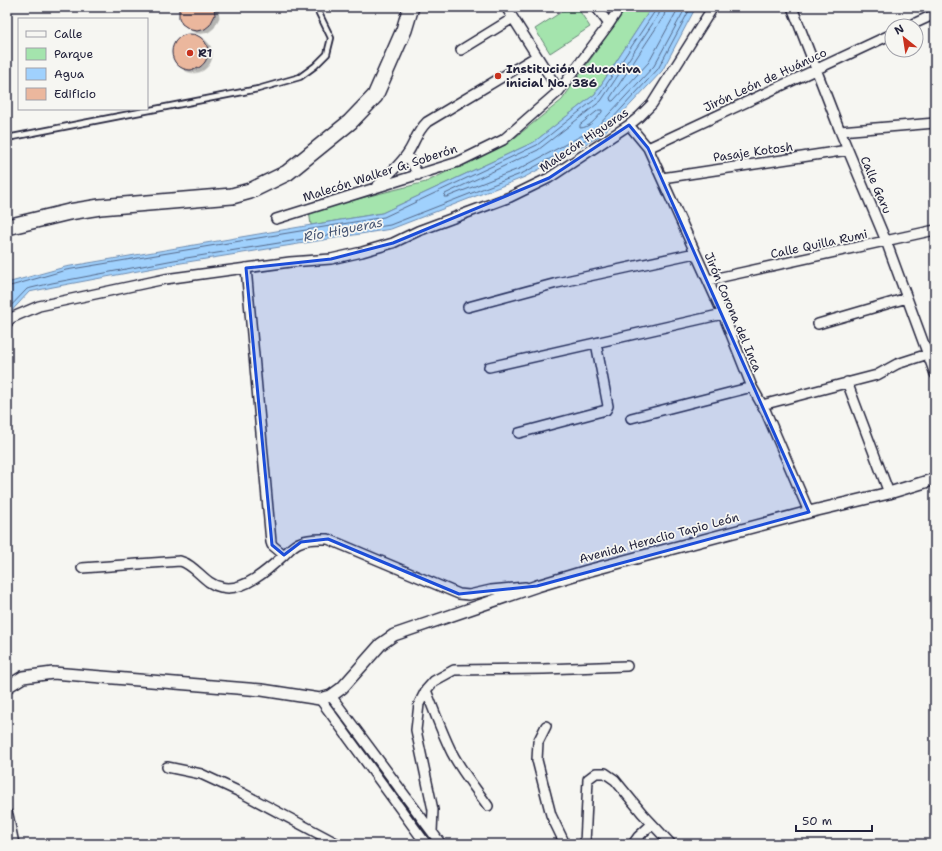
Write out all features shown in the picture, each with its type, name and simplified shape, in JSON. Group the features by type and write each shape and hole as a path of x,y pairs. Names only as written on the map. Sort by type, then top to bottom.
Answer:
{"highway":[{"path":"7,227 69,212 100,207 232,196 250,191 287,173 350,122 375,96 404,30 411,7"}],"street":[{"path":"506,7 559,91"},
{"path":"596,7 609,24"},
{"name":"Malecón Walker G. Soberón","path":"276,219 458,162 503,140 559,91 620,7"},
{"name":"Malecón Higueras","path":"7,323 11,318 39,306 165,279 290,262 331,259 362,252 393,243 418,231 510,197 549,178 639,117 652,104 713,7"},
{"name":"Calle Garu","path":"792,7 840,131 886,241 935,374"},
{"path":"924,19 935,14"},
{"path":"461,50 513,18"},
{"name":"Jirón León de Huánuco","path":"648,148 884,38"},
{"path":"375,188 407,154 420,128 427,122 537,56"},
{"path":"840,131 935,123"},
{"name":"Jirón Corona del Inca","path":"629,125 648,148 662,178 723,314 752,386 766,412 809,512"},
{"name":"Pasaje Kotosh","path":"662,178 848,150"},
{"path":"407,154 418,175"},
{"name":"Calle Quilla Rumi","path":"708,280 935,230"},
{"path":"468,307 557,282 695,254"},
{"path":"246,268 271,542 272,545 284,555"},
{"path":"818,324 907,298"},
{"path":"489,367 723,314"},
{"path":"519,433 606,410 608,406 596,343"},
{"path":"762,405 877,375 897,364 928,354"},
{"path":"847,382 889,493"},
{"path":"631,418 752,386"},
{"name":"Avenida Heraclio Tapio León","path":"331,696 342,688 381,644 394,634 537,586 587,571 809,512 889,493 935,479"},
{"path":"82,568 180,561 186,562 215,586 230,588 238,586 264,573 301,542 311,539 328,538 459,594 469,595 491,590 537,586"},
{"path":"432,832 433,810 416,730 419,704 426,690 434,681 454,670 627,666"},
{"path":"7,687 23,677 53,673 262,690 320,699 331,696 440,844"},
{"path":"426,690 452,753 460,767 488,806"},
{"path":"320,699 426,844"},
{"path":"546,726 538,742 537,760 551,815 565,844"},
{"path":"167,767 201,774 242,793 338,844"},
{"path":"585,844 588,778 596,773 605,773 615,780 671,844"},
{"path":"7,815 13,844"},
{"path":"633,844 638,836 652,824"}],"lane":[{"path":"7,138 258,89 300,77 315,66 327,54 331,38 316,7"}],"highlighted area":[{"path":"629,125 648,148 809,512 537,586 459,594 328,539 301,542 284,555 272,545 246,268 331,259 393,243 549,178"}],"green space":[{"path":"569,7 577,7 590,27 550,53 535,29"},
{"path":"627,7 652,7 595,94 534,142 382,213 311,225 309,211 426,182 512,140 562,100"}],"water":[{"name":"Río Higueras","path":"652,7 696,7 662,71 602,135 525,177 391,229 175,264 29,292 7,316 7,283 65,267 382,213 534,142 595,94"}],"building":[{"path":"179,7 214,7 215,15 210,25 205,29 197,31 191,30 182,24 179,18"},
{"name":"R1","path":"194,34 203,39 207,45 207,59 203,65 194,70 186,70 177,65 173,59 172,48 177,39 183,35"}],"place":[{"name":"R1","path":"190,53"},
{"name":"Institución educativa inicial No. 386","path":"498,76"}]}
